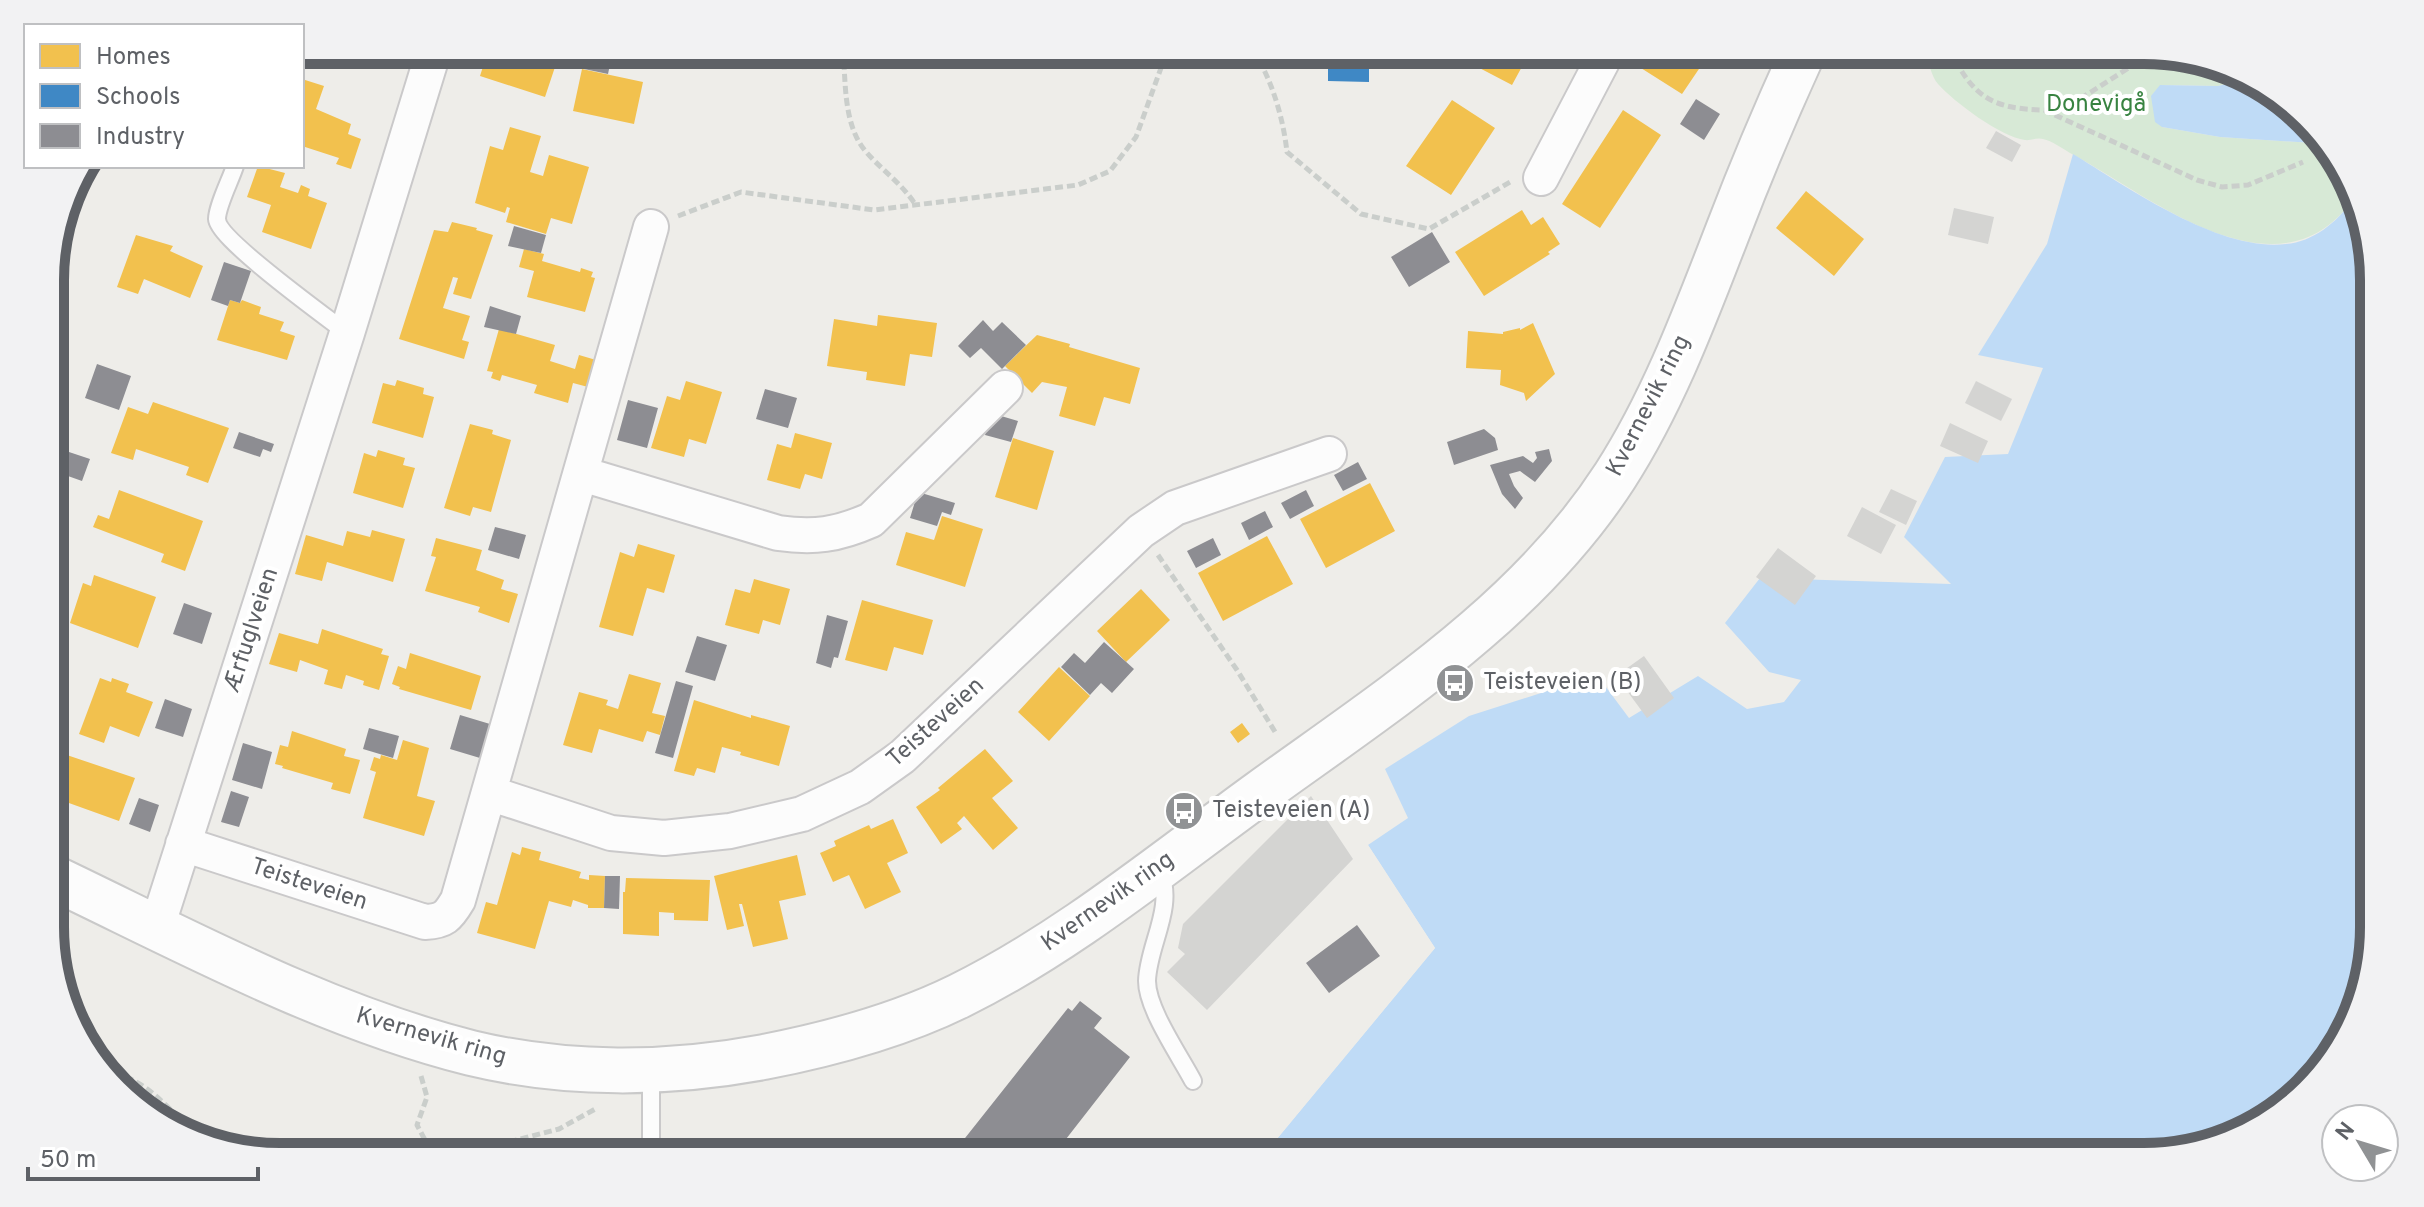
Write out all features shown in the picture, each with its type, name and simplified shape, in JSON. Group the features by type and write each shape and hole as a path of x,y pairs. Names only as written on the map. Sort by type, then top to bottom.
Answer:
{"main road":[{"name":"Kvernevik ring","path":"64,883 345,1012 410,1036 476,1054 538,1065 651,1071 735,1062 813,1048 887,1026 956,998 1015,966 1086,920 1459,645 1500,609 1586,519 1638,438 1661,392 1798,64"}],"street":[{"name":"Ærfuglveien","path":"157,927 430,64"},
{"path":"1546,168 1601,64"},
{"name":"Teisteveien","path":"183,844 425,922 441,921 449,916 458,900 651,227"},
{"path":"582,474 778,533 810,537 848,531 871,520 892,502 1005,388"},
{"name":"Teisteveien","path":"489,793 611,833 664,838 730,831 802,814 860,787 902,757 1141,531 1175,508 1329,454"}],"lane":[{"path":"234,168 217,217 220,228 260,265 347,333"},
{"path":"1158,867 1165,885 1161,923 1147,982 1155,1009 1193,1081"},
{"path":"651,1071 651,1143"}],"path":[{"path":"844,64 849,122 865,152 904,188 915,204"},
{"path":"651,227 741,192 874,210 1078,185 1110,171 1136,137 1161,64"},
{"path":"1262,64 1279,112 1287,152 1361,214 1429,229 1546,168"},
{"path":"1957,64 1976,92 1992,103 2017,110 2044,110 2083,97 2133,64"},
{"path":"2210,74 2211,78"},
{"path":"2044,110 2197,180 2222,187 2248,185 2303,162"},
{"path":"1141,531 1237,670 1277,735"},
{"path":"1266,743 1289,729"},
{"path":"423,1071 420,1079 427,1097 417,1125 426,1143"},
{"path":"127,1078 158,1095 182,1120"},
{"path":"505,1143 559,1129 605,1103"}],"green space":[{"name":"Donevigå","path":"1929,64 2158,64 2214,75 2232,83 2218,86 2160,85 2162,127 2220,137 2311,143 2331,172 2347,206 2321,230 2287,243 2250,242 2212,231 2174,214 2053,143 2015,137 1991,126 1955,100 1938,84"}],"water":[{"path":"2232,83 2264,100 2297,127 2311,143 2220,137 2162,127 2155,122 2151,96 2160,85 2218,86"},
{"path":"2073,154 2175,215 2232,238 2260,244 2296,242 2315,235 2347,207 2353,224 2360,280 2360,927 2349,997 2324,1047 2306,1069 2264,1107 2240,1121 2214,1132 2158,1143 1274,1143 1435,948 1368,845 1408,818 1385,769 1469,716 1597,675 1629,718 1698,676 1747,709 1784,702 1801,680 1769,672 1725,623 1760,578 1951,584 1904,537 1945,457 2008,454 2043,368 1978,355 2047,244"}],"pier":[{"path":"1368,845 1435,948 1274,1143 1269,1143 1430,947 1365,847"}],"building: Homes":[{"path":"484,64 556,64 545,97 480,76"},
{"path":"1472,64 1523,64 1512,85"},
{"path":"1635,64 1702,64 1682,94"},
{"path":"582,69 643,82 634,124 573,111"},
{"path":"304,80 324,86 316,109 351,124 348,134 361,139 351,169 336,164 339,158 304,147"},
{"path":"1452,100 1495,128 1451,195 1406,166"},
{"path":"1623,110 1661,135 1600,228 1562,204"},
{"path":"510,127 541,136 530,172 543,176 549,155 589,167 572,224 551,218 546,234 506,222 510,208 507,207 505,213 475,203 490,146 503,150"},
{"path":"257,168 285,173 280,187 298,193 301,185 310,189 308,196 327,203 311,249 262,232 271,205 247,197"},
{"path":"1806,191 1864,239 1834,276 1776,228"},
{"path":"1522,210 1531,225 1543,217 1560,244 1548,252 1550,254 1484,296 1455,252"},
{"path":"452,222 493,235 471,299 453,294 458,278 453,277 443,308 470,316 462,340 469,342 464,359 399,339 434,230 448,232"},
{"path":"136,235 173,246 170,251 203,266 190,298 144,279 138,294 117,287"},
{"path":"524,249 544,254 542,261 580,272 581,268 593,272 591,277 595,278 585,312 527,297 534,271 519,267"},
{"path":"230,300 240,303 242,300 261,307 259,314 284,322 280,331 295,336 287,360 217,340"},
{"path":"878,315 937,323 932,357 910,354 905,386 866,380 867,372 827,366 834,319 877,326"},
{"path":"1533,323 1555,374 1526,401 1524,393 1500,385 1501,370 1466,368 1468,331 1503,334"},
{"path":"499,329 555,345 550,361 575,369 579,355 596,360 588,387 573,383 568,403 534,393 537,385 502,375 500,381 491,378 493,372 487,371"},
{"path":"1037,335 1140,368 1130,404 1104,397 1095,426 1059,416 1067,387 1042,382 1032,393 1005,366"},
{"path":"397,380 424,388 423,394 434,397 423,438 372,423 383,383 395,386"},
{"path":"686,381 722,392 706,444 689,439 684,457 651,448 667,396 680,400"},
{"path":"153,402 229,428 208,483 186,475 189,467 136,449 133,460 111,453 128,407 148,414"},
{"path":"470,424 493,430 492,434 511,440 491,512 473,507 470,516 444,508"},
{"path":"795,433 832,443 822,479 805,474 800,489 767,480 777,444 791,448"},
{"path":"1013,438 1054,451 1037,510 995,497"},
{"path":"378,450 405,458 403,465 415,468 403,508 353,493 364,453 376,457"},
{"path":"1370,483 1395,531 1326,568 1300,519"},
{"path":"119,490 203,521 185,571 161,562 164,554 93,527 98,515 109,519"},
{"path":"942,516 983,529 965,587 896,565 906,532 934,540"},
{"path":"372,530 405,539 393,582 327,562 322,581 295,574 306,535 343,546 347,531 370,537"},
{"path":"1267,536 1293,584 1223,621 1198,573"},
{"path":"436,538 482,550 476,570 504,580 501,589 518,594 509,623 478,612 480,607 425,591 436,557 431,556"},
{"path":"638,544 675,555 664,593 647,588 633,636 599,627 620,552 634,557"},
{"path":"94,575 156,597 138,648 70,623 83,583 91,586"},
{"path":"754,579 790,589 780,625 763,620 759,634 725,625 735,589 750,593"},
{"path":"1141,589 1170,620 1126,662 1097,631"},
{"path":"862,600 933,620 923,655 894,647 887,671 845,660"},
{"path":"322,629 383,649 381,654 389,656 379,690 346,675 342,689 324,684 328,670 300,660 297,672 269,664 279,633 318,644"},
{"path":"410,653 481,676 471,710 399,689 392,684 398,666 406,669"},
{"path":"1059,667 1090,696 1049,741 1018,712"},
{"path":"629,674 661,683 652,713 665,716 660,735 647,731 643,742 599,729 592,753 563,745 579,692 608,700 606,705 618,709"},
{"path":"100,678 111,682 112,678 129,684 126,692 153,702 139,737 110,726 104,743 79,734"},
{"path":"694,700 751,718 751,715 790,726 779,766 722,747 715,773 697,768 694,776 674,771"},
{"path":"1242,723 1250,734 1238,743 1230,732"},
{"path":"292,731 346,749 344,756 360,760 350,794 331,789 333,783 275,764 280,745 288,747"},
{"path":"403,740 429,748 417,796 435,801 424,836 363,818 376,772 370,770 374,757 380,759 381,755 397,760"},
{"path":"985,749 1013,781 992,798 1018,828 993,850 964,816 957,823 962,829 941,844 916,807 940,790 938,788"},
{"path":"64,754 135,778 119,821 64,801"},
{"path":"893,819 908,853 887,863 901,892 865,909 849,875 833,882 820,853 836,846 834,841 869,825 871,829"},
{"path":"522,847 541,852 539,860 581,872 579,878 589,880 589,875 605,876 604,908 588,908 588,905 573,900 571,907 549,901 535,949 477,933 486,902 497,905 512,852 520,855"},
{"path":"797,855 806,895 779,901 788,939 753,947 742,904 739,904 744,926 727,930 714,876"},
{"path":"626,878 710,880 708,921 674,920 674,913 659,912 659,936 623,934"}],"building: Schools":[{"path":"1328,64 1369,64 1369,82 1328,81"}],"building: Industry":[{"path":"585,64 610,64 608,74 584,69"},
{"path":"1696,99 1720,114 1704,140 1680,124"},
{"path":"514,226 546,235 541,253 508,246"},
{"path":"1432,232 1450,262 1409,287 1391,257"},
{"path":"224,262 251,271 240,303 230,300 228,306 211,300"},
{"path":"490,306 521,316 516,334 484,327"},
{"path":"983,320 993,331 1002,322 1026,345 1002,369 981,348 970,358 958,346"},
{"path":"97,364 131,376 119,410 85,398"},
{"path":"765,389 797,398 788,428 756,419"},
{"path":"628,400 658,408 647,448 617,440"},
{"path":"991,413 1018,421 1011,442 985,435"},
{"path":"1484,429 1495,438 1498,450 1454,465 1447,442"},
{"path":"239,432 274,444 271,452 263,449 260,457 233,448"},
{"path":"1549,449 1552,461 1535,482 1520,471 1509,474 1523,498 1515,509 1502,494 1490,465 1523,456 1533,463 1537,458 1535,452"},
{"path":"64,450 90,459 82,481 64,475"},
{"path":"1358,462 1367,479 1343,491 1334,475"},
{"path":"1306,490 1314,506 1290,519 1281,503"},
{"path":"918,492 955,503 951,515 942,512 937,526 910,518"},
{"path":"1265,511 1273,527 1249,540 1241,523"},
{"path":"495,527 526,535 519,559 488,550"},
{"path":"1213,538 1221,555 1196,568 1187,551"},
{"path":"184,603 212,613 202,644 173,634"},
{"path":"827,615 848,621 838,658 834,657 831,668 816,663"},
{"path":"697,636 727,645 715,681 685,672"},
{"path":"1104,642 1134,669 1112,693 1101,683 1090,695 1061,667 1074,653 1085,663"},
{"path":"676,681 693,686 673,758 655,753"},
{"path":"165,699 192,709 183,737 155,728"},
{"path":"460,715 490,724 480,758 450,749"},
{"path":"369,728 399,736 393,758 363,749"},
{"path":"243,743 272,752 262,789 232,780"},
{"path":"231,791 249,797 239,827 221,822"},
{"path":"139,798 159,805 150,832 129,824"},
{"path":"605,876 620,876 619,909 604,908"},
{"path":"1357,925 1380,956 1329,993 1306,963"},
{"path":"1080,1001 1102,1018 1094,1028 1130,1057 1063,1143 961,1143 1068,1008 1072,1011"}],"building: Other":[{"path":"1996,131 2021,145 2012,162 1986,148"},
{"path":"1954,208 1994,217 1988,244 1948,235"},
{"path":"1976,381 2012,399 2001,421 1965,403"},
{"path":"1950,423 1988,441 1978,463 1940,446"},
{"path":"1891,489 1917,501 1906,525 1879,512"},
{"path":"1862,507 1896,525 1881,554 1847,536"},
{"path":"1778,548 1816,576 1795,605 1756,577"},
{"path":"1644,656 1674,698 1647,718 1616,676"},
{"path":"1311,796 1353,859 1207,1010 1167,972 1185,954 1178,948 1183,924"}],"place":[{"name":"Teisteveien (B)","path":"1455,683"},
{"name":"Teisteveien (A)","path":"1184,811"}]}
